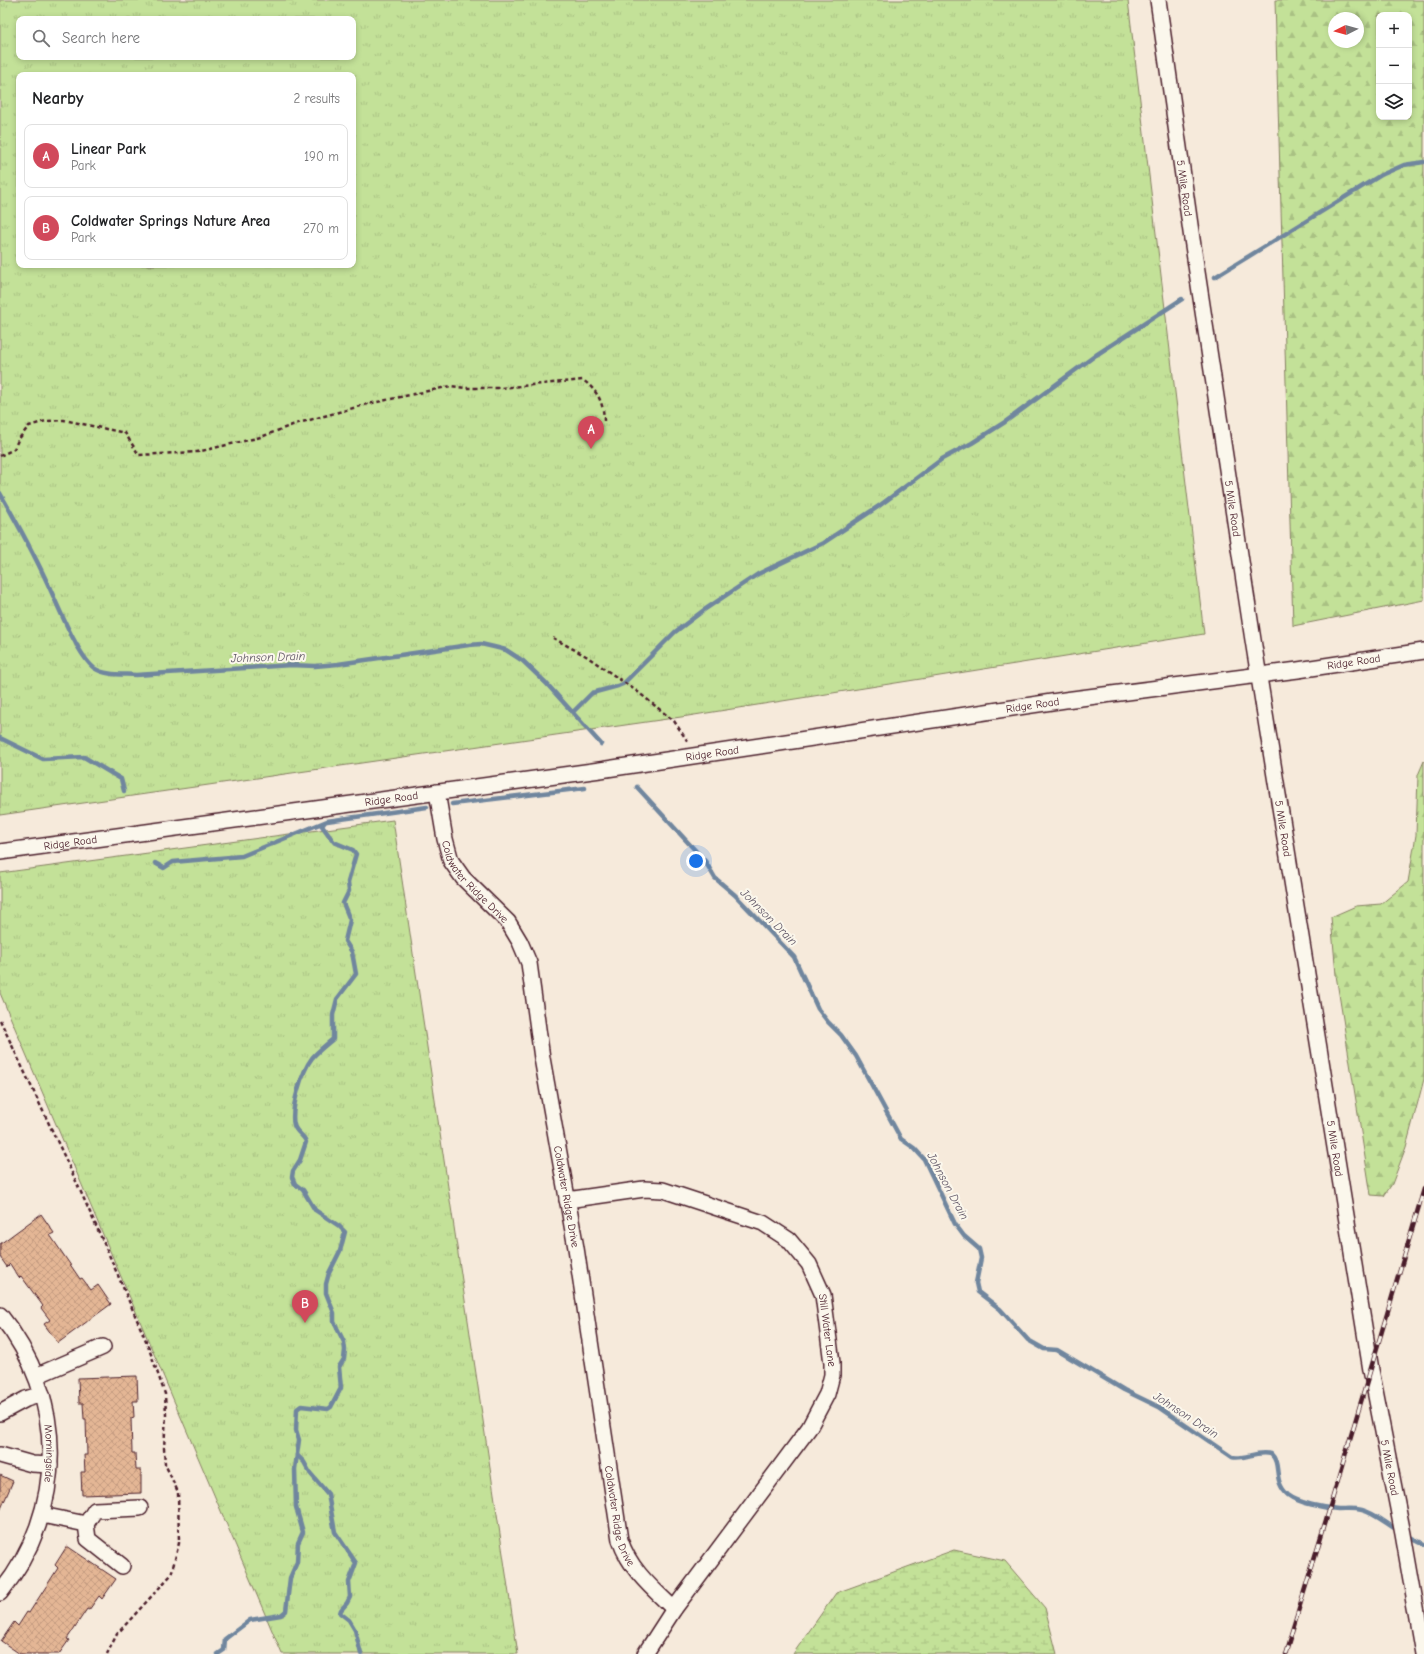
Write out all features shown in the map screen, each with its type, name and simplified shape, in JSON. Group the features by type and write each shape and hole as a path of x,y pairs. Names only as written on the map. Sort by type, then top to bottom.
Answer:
{"street":[{"name":"5 Mile Road","path":"1158,0 1192,239 1253,640 1260,675 1370,1362 1424,1654"},
{"name":"Ridge Road","path":"0,852 697,756 1065,700 1260,675 1424,651"},
{"name":"Coldwater Ridge Drive","path":"437,792 445,839 451,861 463,878 508,922 520,942 529,963 542,1058 576,1248 620,1540 624,1552 636,1573 674,1609"},
{"name":"Still Water Lane","path":"567,1200 654,1188 673,1192 759,1221 781,1233 797,1248 811,1269 823,1295 832,1369 828,1394 823,1405 802,1439 674,1609 645,1654"},
{"name":"Morningside","path":"0,1315 19,1341 36,1376 42,1394 49,1429 50,1465 49,1482 42,1515 26,1554 0,1593"},
{"path":"36,1376 103,1347"},
{"path":"0,1413 42,1394"},
{"path":"0,1455 32,1464 50,1465"},
{"path":"122,1566 88,1539 86,1524 95,1510 140,1508"},
{"path":"42,1515 86,1524"}],"path":[{"path":"0,456 14,450 18,440 28,426 46,421 64,420 124,433 139,455 197,452 261,437 295,424 368,404 451,386 466,388 501,388 584,380 595,390 604,409 604,423"},
{"path":"553,638 586,656 638,692 674,721 697,756"}],"green space":[{"path":"0,0 1128,0 1204,634 688,716 0,815"},
{"path":"1275,0 1424,0 1424,600 1293,626"},
{"path":"1424,761 1424,1079 1406,1147 1392,1184 1384,1196 1371,1195 1336,975 1331,917 1356,906 1381,904 1408,882 1416,835 1418,775"},
{"path":"393,820 518,1654 282,1654 0,993 0,873"},
{"path":"954,1550 1005,1561 1045,1608 1057,1654 793,1654 836,1593"}],"building":[{"path":"41,1214 54,1233 50,1235 80,1279 82,1278 91,1290 98,1285 111,1304 58,1343 44,1324 50,1320 41,1308 43,1306 21,1276 19,1278 10,1264 7,1267 0,1257 0,1244"},
{"path":"137,1376 138,1401 133,1401 134,1417 131,1418 132,1453 135,1453 136,1470 141,1470 141,1493 82,1495 81,1472 85,1472 84,1455 87,1455 86,1419 84,1419 83,1403 79,1403 78,1378"},
{"path":"0,1475 13,1481 0,1511"},
{"path":"67,1546 116,1579 102,1599 99,1596 89,1610 87,1609 59,1654 20,1654 1,1641 14,1622 18,1626 27,1612 29,1613 58,1568 55,1565"}],"waterway":[{"path":"1215,277 1381,175 1404,165 1424,162"},
{"path":"573,712 592,693 623,684 675,632 704,610 758,574 823,543 879,506 942,459 972,443 1005,422 1096,355 1182,299"},
{"name":"Johnson Drain","path":"0,493 35,558 74,640 87,661 99,671 115,674 136,675 291,665 315,666 481,644 506,650 523,661 546,683 601,744"},
{"path":"0,738 43,759 84,757 121,779 124,791"},
{"name":"Johnson Drain","path":"637,787 705,861 715,878 735,895 794,957 818,1009 841,1035 856,1056 901,1139 914,1148 924,1159 955,1224 964,1236 979,1249 981,1258 976,1283 978,1292 1000,1309 1028,1340 1044,1349 1057,1350 1124,1390 1159,1407 1232,1457 1237,1458 1261,1453 1271,1454 1276,1463 1280,1484 1283,1490 1292,1498 1326,1508 1362,1510 1377,1516 1399,1531"},
{"path":"452,804 585,788"},
{"path":"155,863 164,868 173,862 242,856 327,821 427,807"},
{"path":"218,1654 224,1650 225,1639 250,1620 281,1615 286,1611 290,1578 297,1562 298,1543 303,1532 296,1507 295,1469 299,1440 296,1430 297,1409 301,1406 328,1409 331,1407 341,1388 339,1367 344,1359 344,1342 334,1322 334,1313 326,1293 326,1284 329,1273 340,1251 345,1232 339,1226 315,1210 303,1190 295,1184 292,1177 293,1171 300,1160 306,1142 296,1130 294,1125 293,1118 295,1100 298,1090 304,1072 312,1058 319,1050 333,1039 333,1015 337,999 356,974 352,952 345,941 350,920 343,903 349,891 348,882 356,854 353,850 334,842 322,826 324,823"},
{"path":"297,1455 328,1494 335,1532 356,1563 349,1582 350,1597 340,1613 349,1620 355,1630 361,1654"},
{"name":"Johnson Drain","path":"1406,1535 1424,1544"}],"railway":[{"path":"1285,1654 1424,1189"}],"place":[{"name":"Linear Park","path":"591,449"},
{"name":"Coldwater Springs Nature Area","path":"305,1323"}]}
